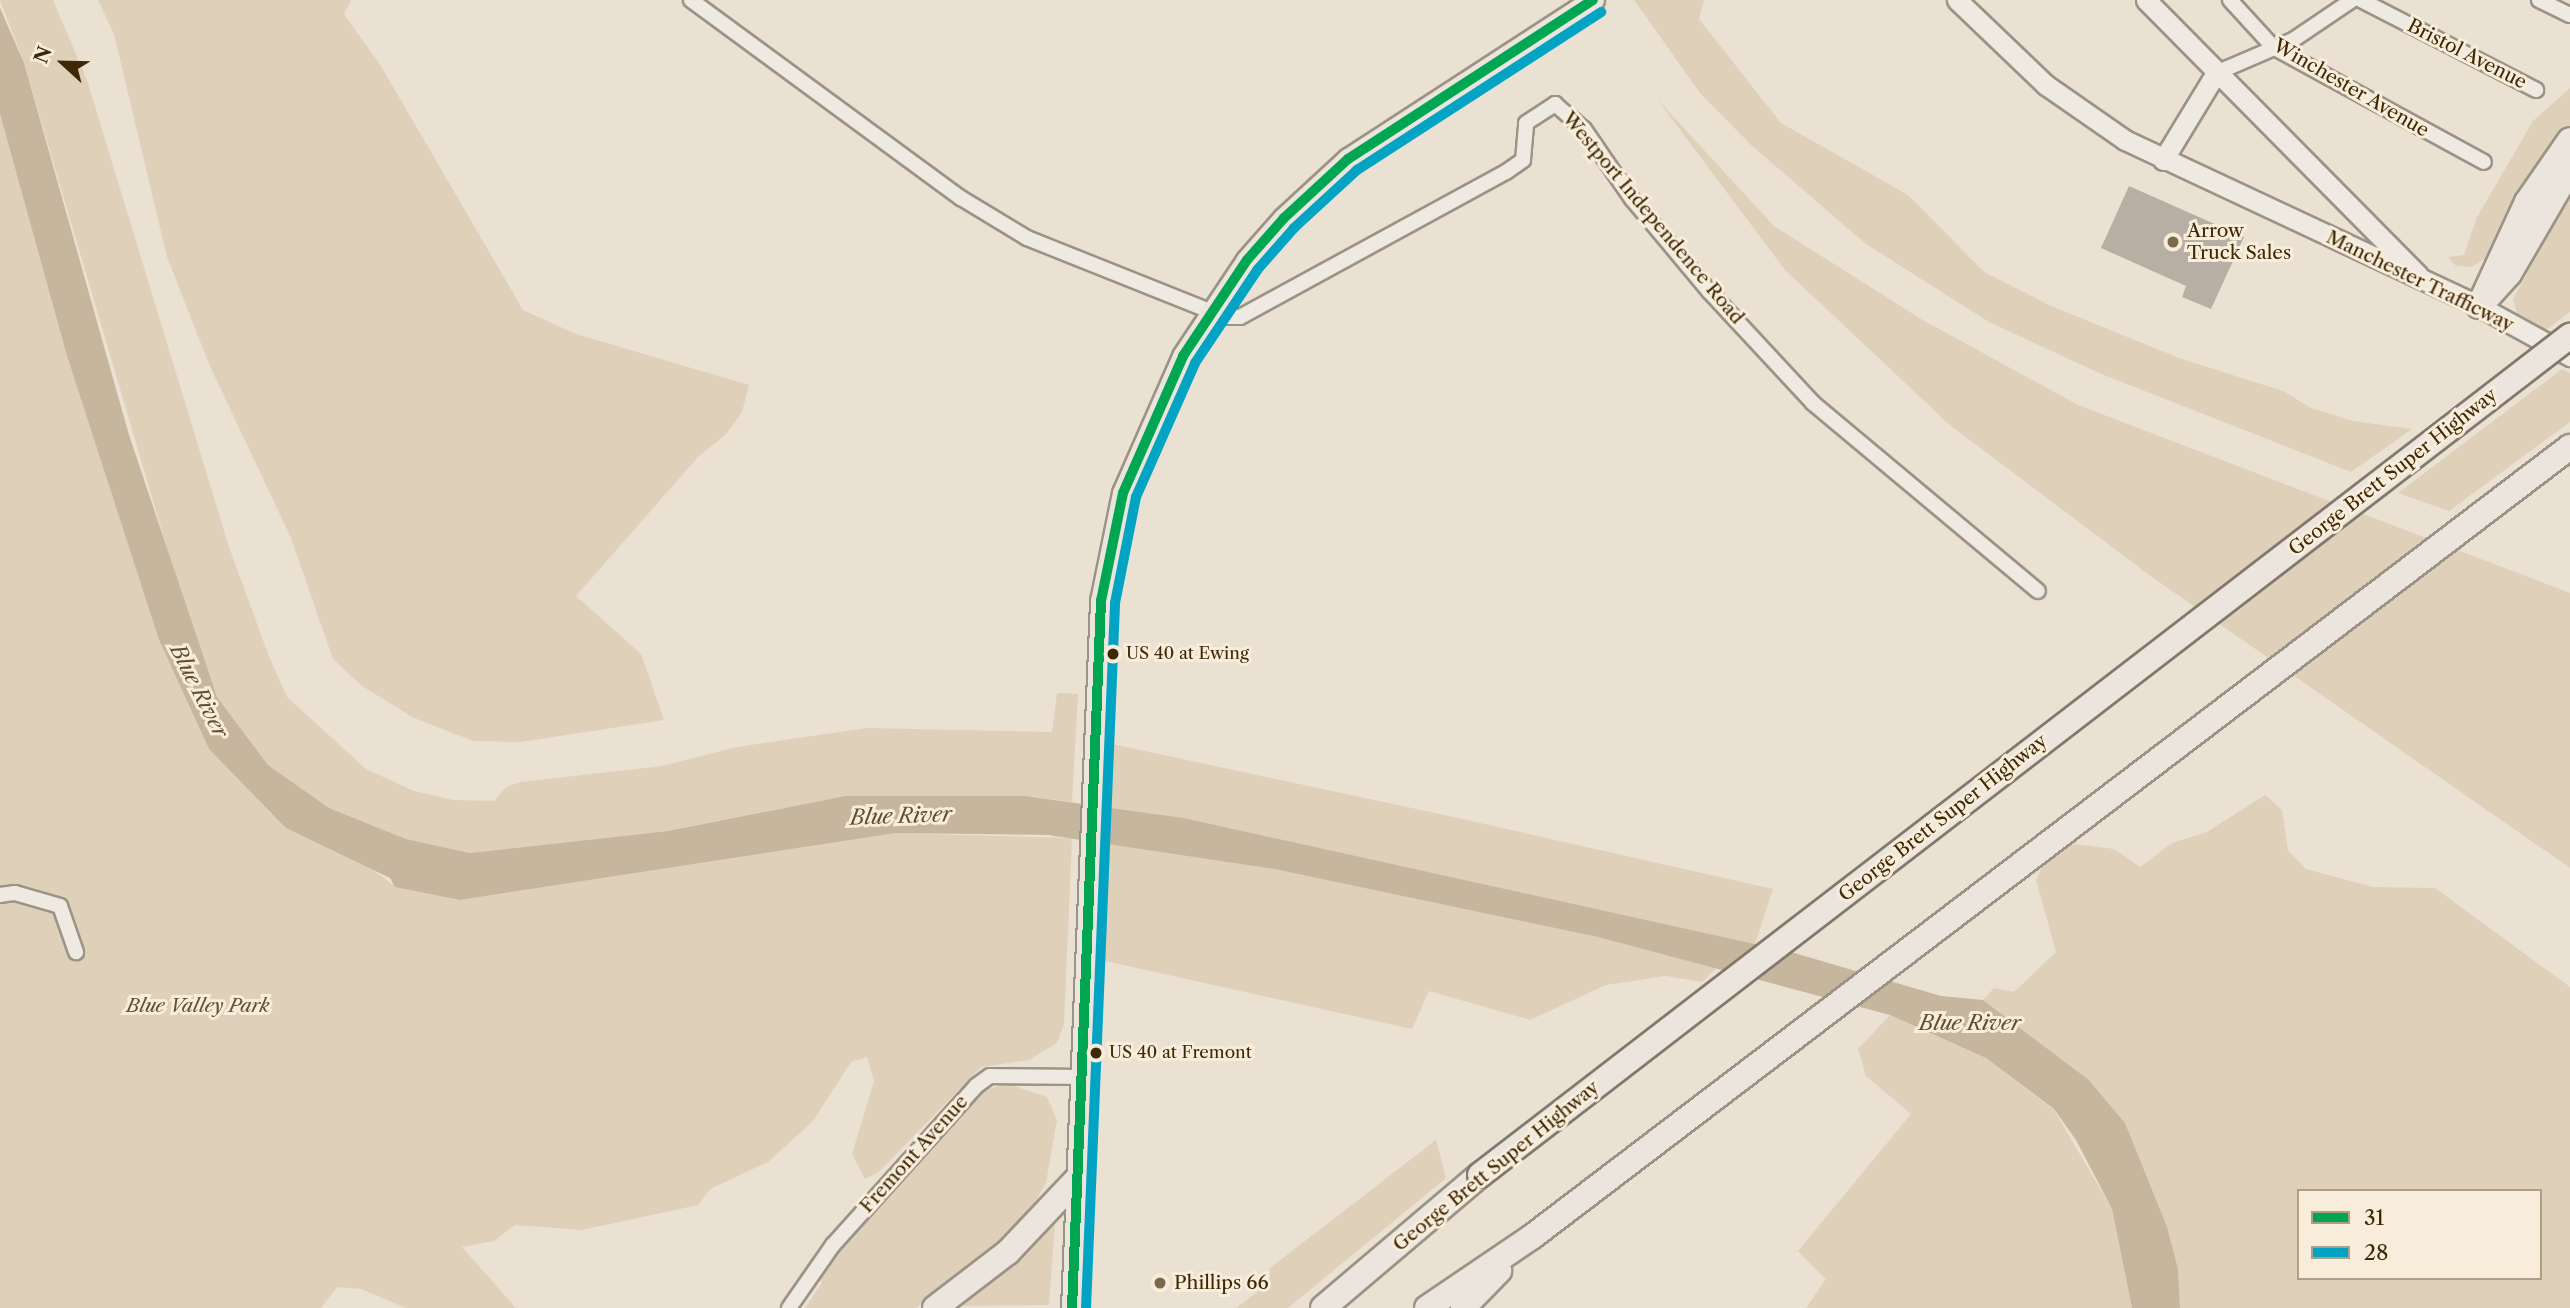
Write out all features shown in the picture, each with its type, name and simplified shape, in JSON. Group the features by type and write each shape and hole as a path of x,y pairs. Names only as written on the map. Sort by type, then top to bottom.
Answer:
{"highway":[{"path":"2479,306 2527,202 2570,140"},
{"path":"2479,306 2509,274 2570,169"},
{"name":"George Brett Super Highway","path":"1323,1308 1480,1175 2570,336"},
{"path":"1427,1308 1533,1236 2570,447"},
{"path":"935,1308 1008,1252 1079,1177"},
{"path":"1463,1308 1494,1280 1511,1251"}],"main road":[{"path":"1072,1308 1101,601 1123,493 1161,401 1209,313 1247,260 1321,183 1458,85 1593,0"},
{"name":"Manchester Trafficway","path":"1957,0 2046,85 2163,160 2479,306 2570,356"},
{"path":"2146,0 2216,73 2396,248 2421,279"},
{"path":"2163,160 2216,73"}],"street":[{"path":"691,0 961,198 1016,231 1209,313"},
{"name":"Winchester Avenue","path":"2230,0 2273,47 2484,162"},
{"path":"2216,73 2273,47 2352,0"},
{"name":"Bristol Avenue","path":"2361,0 2536,90"},
{"path":"2539,0 2570,15"},
{"name":"Westport Independence Road","path":"1209,313 1240,317 1506,172 1523,160 1526,123 1555,104 1576,119 1709,292 1813,403 2038,591"},
{"path":"7,894 60,906 76,952"},
{"name":"Fremont Avenue","path":"789,1308 833,1245 976,1086 990,1076 1080,1077"}],"green space":[{"path":"0,0 53,0 87,80 229,547 268,654 287,697 366,769 414,791 453,800 494,801 506,787 521,782 662,766 737,747 867,728 1052,732 1057,693 1078,694 1072,802 1025,796 845,796 668,831 470,853 406,839 329,808 268,765 217,697 182,599 24,63"},
{"path":"98,0 351,0 344,14 381,66 523,310 576,334 749,385 742,412 726,434 698,457 576,596 641,654 664,720 521,742 473,741 414,718 362,686 333,659 291,538 209,364 167,257 114,34"},
{"path":"1634,0 1704,0 1699,19 1781,123 1908,195 1984,272 2051,306 2179,358 2283,391 2311,408 2353,421 2412,429 2351,472 2099,373 1989,322 1866,244 1751,145 1700,93"},
{"path":"2570,88 2570,127 2531,175 2488,256 2472,267 2456,266 2448,257 2464,255 2477,217 2533,121"},
{"path":"1657,99 1774,226 1921,319 2078,405 2570,593 2570,868 2152,577 1951,426 1785,270"},
{"name":"Blue Valley Park","path":"0,114 67,356 159,640 209,749 396,887 460,900 896,833 1072,838 1064,1024 1057,1043 1029,1060 981,1067 879,1172 865,1179 852,1154 874,1081 867,1057 851,1062 813,1121 768,1162 710,1189 698,1205 582,1230 515,1225 494,1241 462,1247 516,1308 406,1308 361,1289 337,1287 321,1308 0,1308"},
{"path":"2570,187 2570,312 2546,330 2517,313 2513,300"},
{"path":"2562,369 2570,373 2570,422 2449,511 2398,493"},
{"path":"1112,744 1773,889 1755,944 1184,818 1108,807"},
{"path":"2265,795 2282,810 2288,851 2306,869 2373,887 2435,888 2570,987 2570,1308 2180,1308 2178,1269 2125,1123 2089,1080 1983,1000 1994,988 2014,992 2056,952 2036,880 2049,853 2076,844 2114,849 2140,867 2172,843 2207,832"},
{"path":"1106,843 1274,869 1598,937 1716,968 1702,982 1666,976 1606,985 1530,1020 1429,991 1412,1029 1101,960"},
{"path":"1890,1015 1986,1058 2054,1110 2112,1209 2132,1308 1806,1308 1826,1279 1798,1251 1911,1114 1866,1076 1858,1049"},
{"path":"1005,1083 1047,1097 1057,1120 1046,1183 1022,1225 916,1308 805,1308 822,1283 818,1277 905,1176 979,1093"},
{"path":"1436,1140 1446,1178 1288,1308 1236,1308 1269,1283 1270,1268"},
{"path":"1056,1211 1049,1305 952,1306"}],"water":[{"name":"Blue River","path":"0,8 24,63 129,435 217,697 268,765 329,808 406,839 470,853 668,831 845,796 1025,796 1184,818 1791,952 1941,996 1983,1000 2089,1080 2125,1123 2167,1227 2178,1269 2180,1308 2132,1308 2112,1209 2076,1140 2054,1109 1986,1058 1890,1015 1598,937 1274,869 1048,835 896,833 460,900 395,887 390,878 286,828 209,749 159,640 67,356 0,114"}],"building":[{"name":"Arrow Truck Sales","path":"2129,186 2244,237 2211,309 2182,297 2186,286 2101,248"}],"transit line":[{"name":"31","path":"1072,1308 1101,601 1123,493 1183,356 1247,260 1284,218 1348,159 1593,0"},
{"name":"28","path":"1086,1308 1115,603 1136,497 1195,363 1258,269 1294,228 1357,170 1601,12"}],"place":[{"name":"Arrow Truck Sales","path":"2173,242"},
{"name":"US 40 at Ewing","path":"1113,654"},
{"name":"US 40 at Fremont","path":"1096,1053"},
{"name":"Phillips 66","path":"1160,1283"}]}
